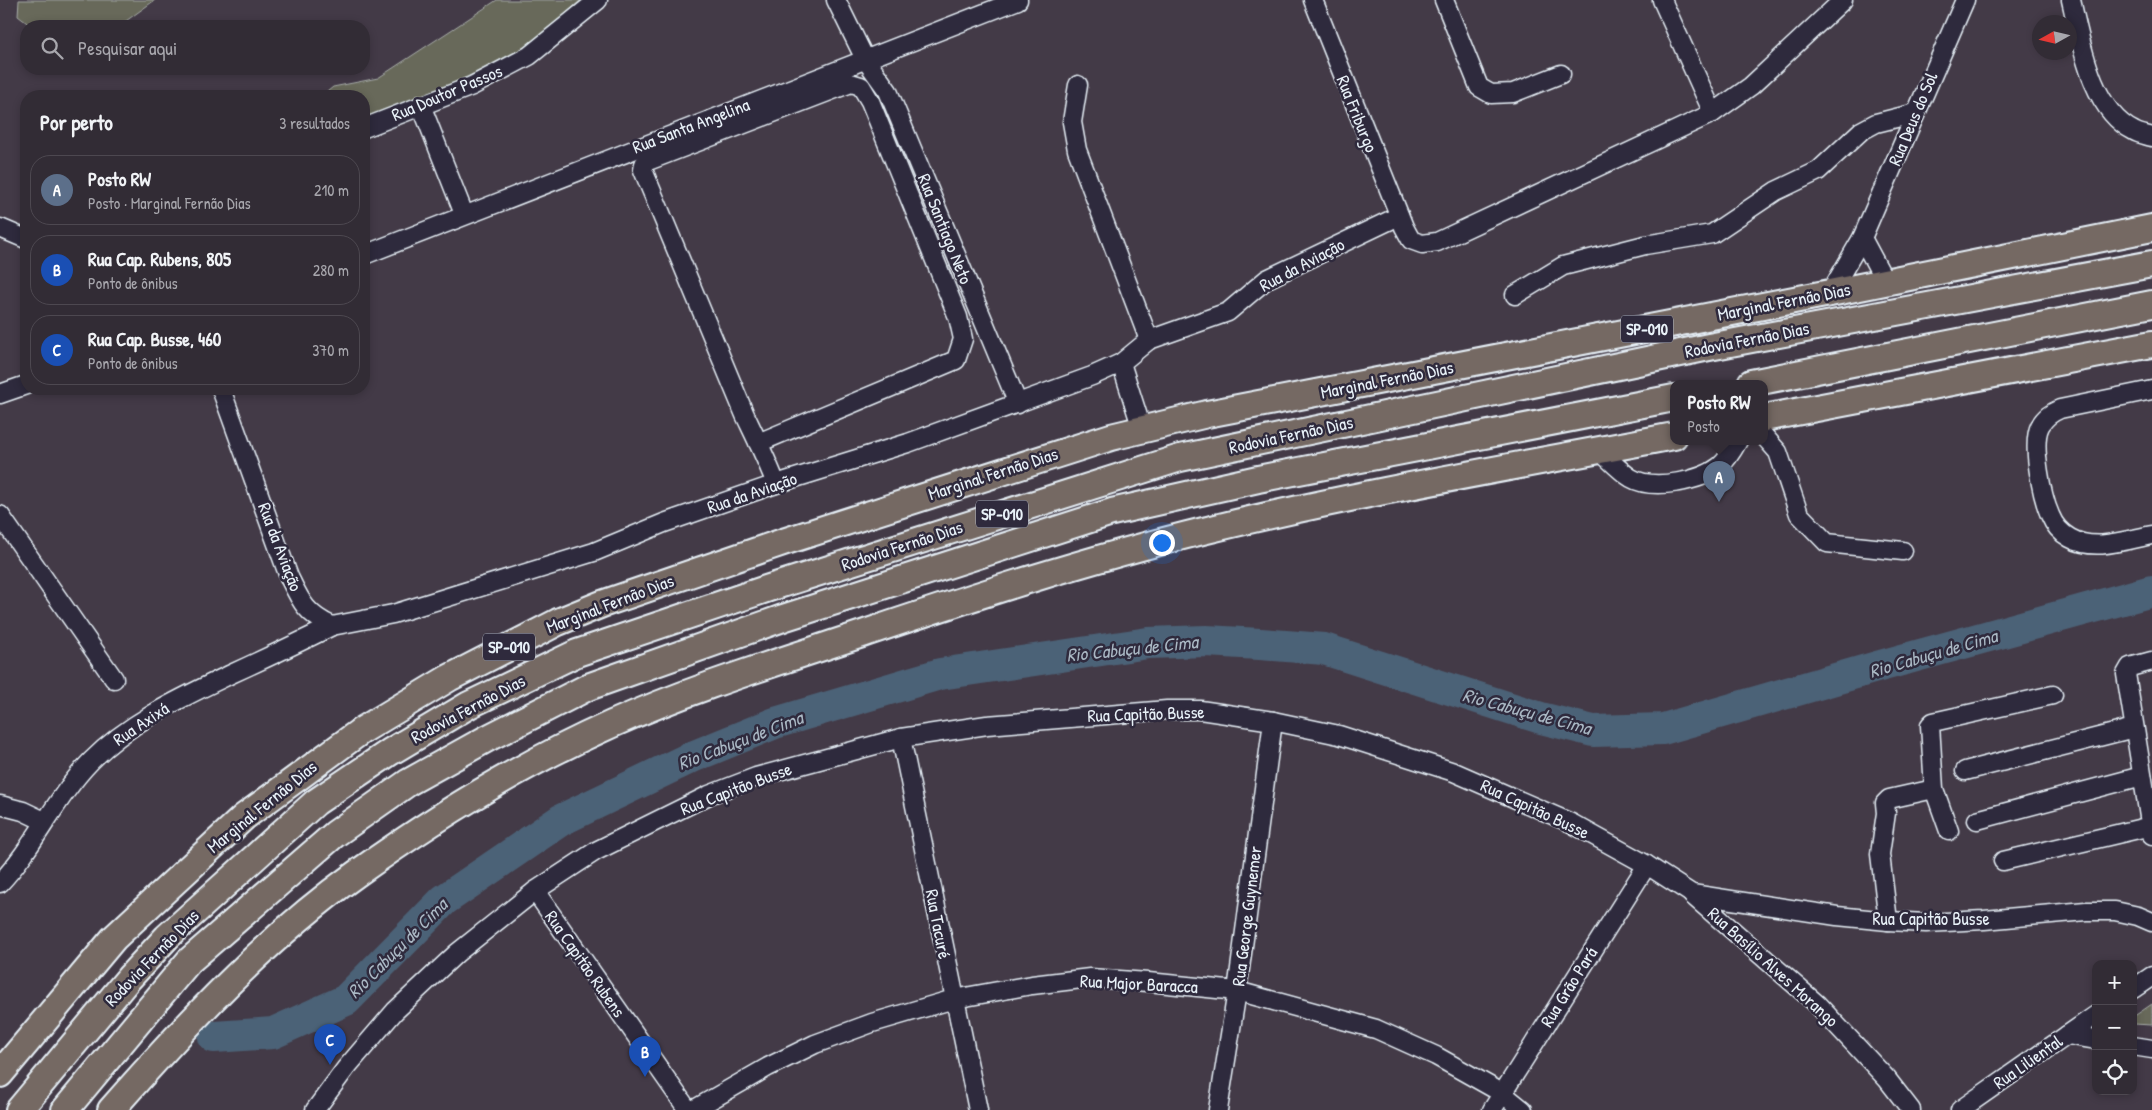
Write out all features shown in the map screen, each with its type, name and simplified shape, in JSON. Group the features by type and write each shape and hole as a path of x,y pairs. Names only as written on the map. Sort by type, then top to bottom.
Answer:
{"highway":[{"name":"Marginal Fernão Dias","path":"0,1074 114,938 244,817 361,730 449,678 558,622 602,604 792,539 1111,437 1142,429 1207,414 1830,293 2152,228"},
{"name":"Rodovia Fernão Dias","path":"19,1110 129,978 167,937 316,802 390,752 469,705 577,653 778,585 1180,458 1708,347 2152,264"},
{"path":"1765,380 2152,304"},
{"path":"1768,417 2152,344"},
{"name":"Rodovia Fernão Dias","path":"65,1110 189,960 335,834 409,782 488,738 588,687 783,618 1112,512 1258,479 1670,399"},
{"path":"111,1110 156,1060 277,938 353,876 435,820 524,766 615,722 728,679 930,612 1152,544 1287,512 1670,437"}],"street":[{"name":"Rua Doutor Passos","path":"370,125 421,104 472,86 530,56 598,0"},
{"name":"Rua Santiago Neto","path":"836,0 865,58 888,92 1018,404"},
{"name":"Rua Santa Angelina","path":"370,253 464,214 1018,0"},
{"name":"Rua Friburgo","path":"1312,0 1402,222"},
{"path":"1444,0 1479,87 1491,94 1514,93 1561,74"},
{"path":"1662,0 1713,113"},
{"path":"1402,222 1410,240 1422,244 1437,242 1713,113 1751,86 1843,0"},
{"name":"Rua Deus do Sol","path":"1830,293 1862,238 1964,0"},
{"path":"2071,0 2080,39 2099,96 2112,114 2133,131 2152,137"},
{"path":"758,443 956,360 963,339 958,317 870,102 861,86 852,83 644,164 643,170 758,443 776,484"},
{"path":"1078,85 1072,122 1077,150 1149,340"},
{"path":"421,104 464,214"},
{"path":"1515,295 1564,266 1645,245 1712,234 1776,191 1818,171 1861,131 1876,123 1916,113"},
{"name":"Rua da Aviação","path":"223,395 293,584 303,606 312,615 332,626 393,614 594,552 664,523 776,484 908,443 1018,404 1092,376 1121,362 1149,340 1228,312 1267,280 1402,222"},
{"path":"0,228 20,236"},
{"path":"1862,238 1885,281"},
{"path":"1121,362 1142,429"},
{"path":"0,394 20,386"},
{"path":"2152,390 2060,409 2048,414 2040,427 2036,442 2036,458 2050,515 2057,528 2069,538 2087,544 2096,544 2152,535"},
{"path":"1768,441 1778,452 1799,514 1827,543 1903,551"},
{"path":"1599,450 1631,478 1643,483 1657,484 1680,482 1707,474 1720,466 1736,445"},
{"path":"0,515 114,679"},
{"name":"Rua Axixá","path":"0,883 16,866 44,821 72,782 114,740 184,696 332,626"},
{"path":"2003,861 2151,831 2126,674 2130,667 2152,661"},
{"path":"1949,831 1934,789 1930,725 1933,722 2052,695"},
{"name":"Rua Capitão Busse","path":"314,1110 346,1068 395,1011 457,953 534,892 596,851 709,796 756,777 901,738 987,725 1167,710 1200,710 1273,721 1339,735 1454,772 1571,823 1647,865 1692,894 1837,916 1888,921 1926,923 2086,911 2115,911 2138,916 2152,922"},
{"name":"Rua George Guynemer","path":"1218,1110 1237,991 1273,721"},
{"path":"1965,771 2134,728"},
{"name":"Rua Tacuré","path":"901,738 978,1110"},
{"path":"1977,820 2142,776"},
{"path":"1888,921 1880,854 1886,813 1885,803 1889,799 1934,789"},
{"path":"0,805 22,811 44,821"},
{"name":"Rua Grão Pará","path":"1492,1110 1647,865"},
{"name":"Rua Capitão Rubens","path":"534,892 688,1110"},
{"name":"Rua Basílio Alves Morango","path":"1692,894 1818,1004 1887,1079 1911,1110"},
{"path":"2137,986 2152,976"},
{"name":"Rua Major Baracca","path":"693,1110 768,1067 815,1044 872,1023 954,999 1032,985 1090,978 1237,991 1376,1029 1436,1056 1502,1093 1523,1110"},
{"name":"Rua Liliental","path":"1960,1110 2092,1018"},
{"path":"2067,1035 2092,1039"},
{"path":"2137,1047 2152,1049"}],"green space":[{"path":"19,0 155,0 127,20 23,20 18,16"},
{"path":"497,0 581,0 534,42 465,78 370,118 370,90 329,90 333,87 378,78"},
{"path":"2152,1004 2152,1025 2137,1024 2137,1014"}],"waterway":[{"name":"Rio Cabuçu de Cima","path":"214,1037 273,1033 346,1000 444,900 561,820 692,757 775,723 940,674 1148,643 1206,641 1260,644 1324,649 1541,718 1593,731 1663,729 1880,666 2152,591"}],"place":[{"name":"Posto RW","path":"1719,502"},
{"name":"Rua Cap. Busse, 460","path":"330,1065"},
{"name":"Rua Cap. Rubens, 805","path":"645,1077"}]}
